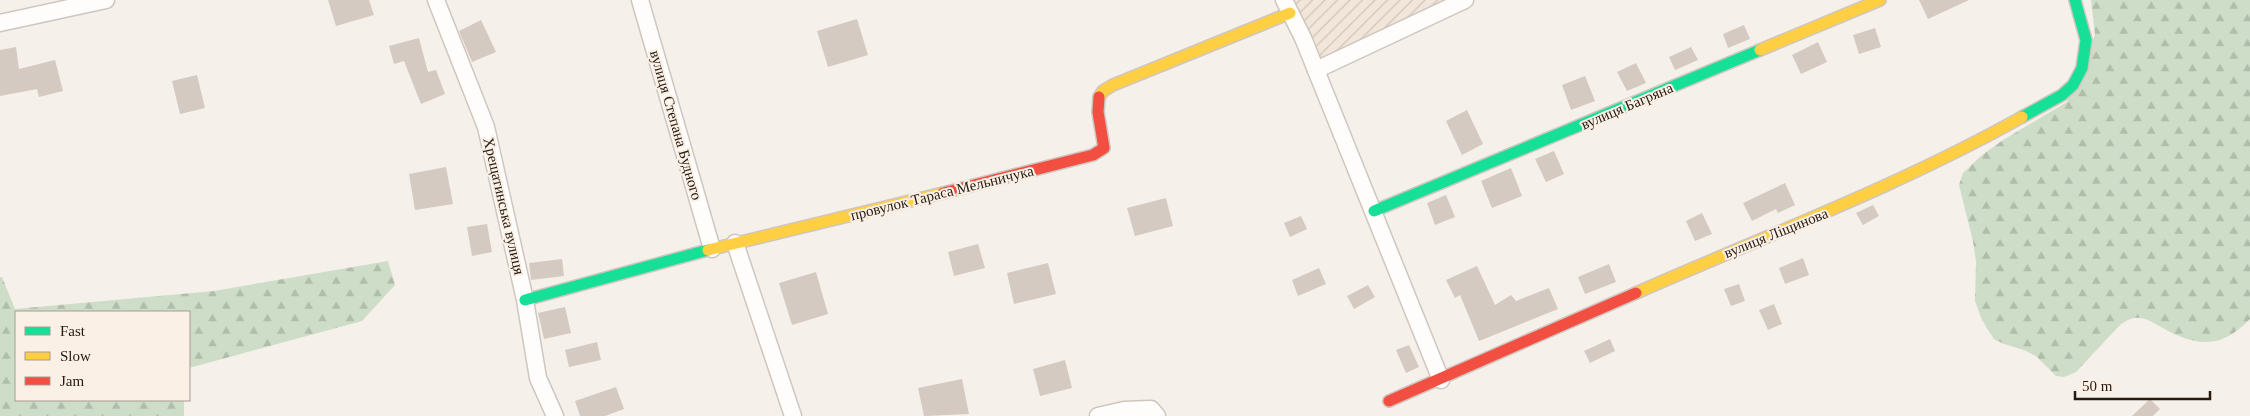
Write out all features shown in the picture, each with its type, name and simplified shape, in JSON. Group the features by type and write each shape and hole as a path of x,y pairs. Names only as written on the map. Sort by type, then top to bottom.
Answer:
{"street":[{"path":"0,23 106,0"},
{"name":"Хрещатинська вулиця","path":"436,0 450,40 486,127 525,300 538,378 555,416"},
{"name":"вулиця Степана Будного","path":"640,0 712,249"},
{"path":"1316,70 1465,0"},
{"name":"вулиця Багряна","path":"1374,211 1880,0"},
{"name":"вулиця Ліщинова","path":"1389,401 1441,380 1740,247 1839,207 1994,133 2062,95 2073,85 2082,68 2086,40 2075,0"},
{"path":"1287,6 1316,70 1441,380"},
{"name":"провулок Тараса Мельничука","path":"525,300 734,243 858,216 1093,155 1104,148 1097,107 1098,96 1101,92 1287,6"},
{"path":"734,243 793,416"},
{"path":"1098,416 1124,410 1151,409 1157,416"}],"shaded area":[{"path":"1290,0 1449,0 1320,62"}],"green space":[{"path":"2091,0 2250,0 2250,319 2229,336 2208,342 2187,339 2153,322 2132,318 2120,325 2076,372 2064,377 2056,376 2036,356 1994,339 1982,320 1975,301 1976,262 1973,241 1959,185 1963,173 1982,155 2003,140 2067,102 2095,35"},
{"path":"388,261 395,285 362,321 190,368 190,311 15,311 15,401 184,401 184,416 0,416 0,277 2,277 15,309 214,291"}],"building":[{"path":"328,0 369,0 374,15 336,26"},
{"path":"1919,0 1969,0 1928,19"},
{"path":"857,19 868,55 828,67 817,31"},
{"path":"481,20 496,52 472,62 459,31"},
{"path":"1744,25 1750,39 1728,48 1723,34"},
{"path":"1875,28 1881,47 1859,54 1853,35"},
{"path":"419,38 428,72 436,70 445,94 421,104 404,61 394,64 389,46"},
{"path":"1818,42 1827,62 1801,74 1792,55"},
{"path":"16,47 19,69 55,60 63,91 39,97 37,89 0,96 0,50"},
{"path":"1691,47 1698,60 1675,70 1669,57"},
{"path":"1636,63 1646,83 1627,91 1617,72"},
{"path":"197,75 205,108 180,114 172,81"},
{"path":"1585,76 1595,101 1571,110 1562,85"},
{"path":"1467,110 1483,144 1462,155 1446,121"},
{"path":"1554,151 1564,174 1546,182 1535,159"},
{"path":"446,167 453,204 415,210 409,174"},
{"path":"1511,168 1522,196 1492,208 1481,181"},
{"path":"1785,183 1795,205 1778,213 1776,209 1752,221 1743,203"},
{"path":"1446,195 1455,217 1435,225 1427,203"},
{"path":"1166,198 1173,226 1135,236 1127,208"},
{"path":"1873,205 1879,216 1863,225 1856,213"},
{"path":"1702,213 1712,234 1695,241 1686,221"},
{"path":"1301,216 1307,229 1290,237 1284,223"},
{"path":"487,224 492,252 472,256 467,227"},
{"path":"978,244 985,268 954,276 948,252"},
{"path":"1803,258 1809,275 1785,284 1779,268"},
{"path":"562,259 564,276 531,280 529,263"},
{"path":"1048,263 1056,294 1014,304 1007,273"},
{"path":"1609,264 1616,282 1585,294 1578,277"},
{"path":"1477,266 1495,305 1511,295 1516,301 1549,288 1558,309 1479,341 1460,295 1455,298 1446,280"},
{"path":"1319,268 1326,284 1298,296 1292,280"},
{"path":"816,272 828,314 792,325 779,283"},
{"path":"1739,284 1745,301 1731,306 1724,289"},
{"path":"1368,285 1375,297 1354,309 1347,296"},
{"path":"1774,304 1782,324 1768,330 1759,310"},
{"path":"565,307 571,333 544,339 538,313"},
{"path":"1610,339 1615,351 1590,363 1584,351"},
{"path":"597,342 601,360 569,367 565,350"},
{"path":"1409,345 1419,367 1406,373 1396,350"},
{"path":"1065,360 1072,388 1040,396 1033,369"},
{"path":"962,379 969,414 924,416 918,388"},
{"path":"616,387 624,409 605,416 580,416 575,401"},
{"path":"2150,399 2160,409 2153,416 2132,416"}],"traffic: fast":[{"path":"2022,117 2062,95 2073,85 2082,68 2086,40 2075,0"},
{"path":"1374,211 1760,50"},
{"path":"525,300 708,250"}],"traffic: slow":[{"path":"1760,50 1880,0"},
{"path":"1099,97 1103,91 1113,85 1290,13"},
{"path":"1636,293 1880,188 1928,166 2022,117"},
{"path":"708,250 943,193"}],"traffic: jam":[{"path":"943,193 1093,155 1104,148 1098,112 1099,97"},
{"path":"1389,401 1636,293"}]}
